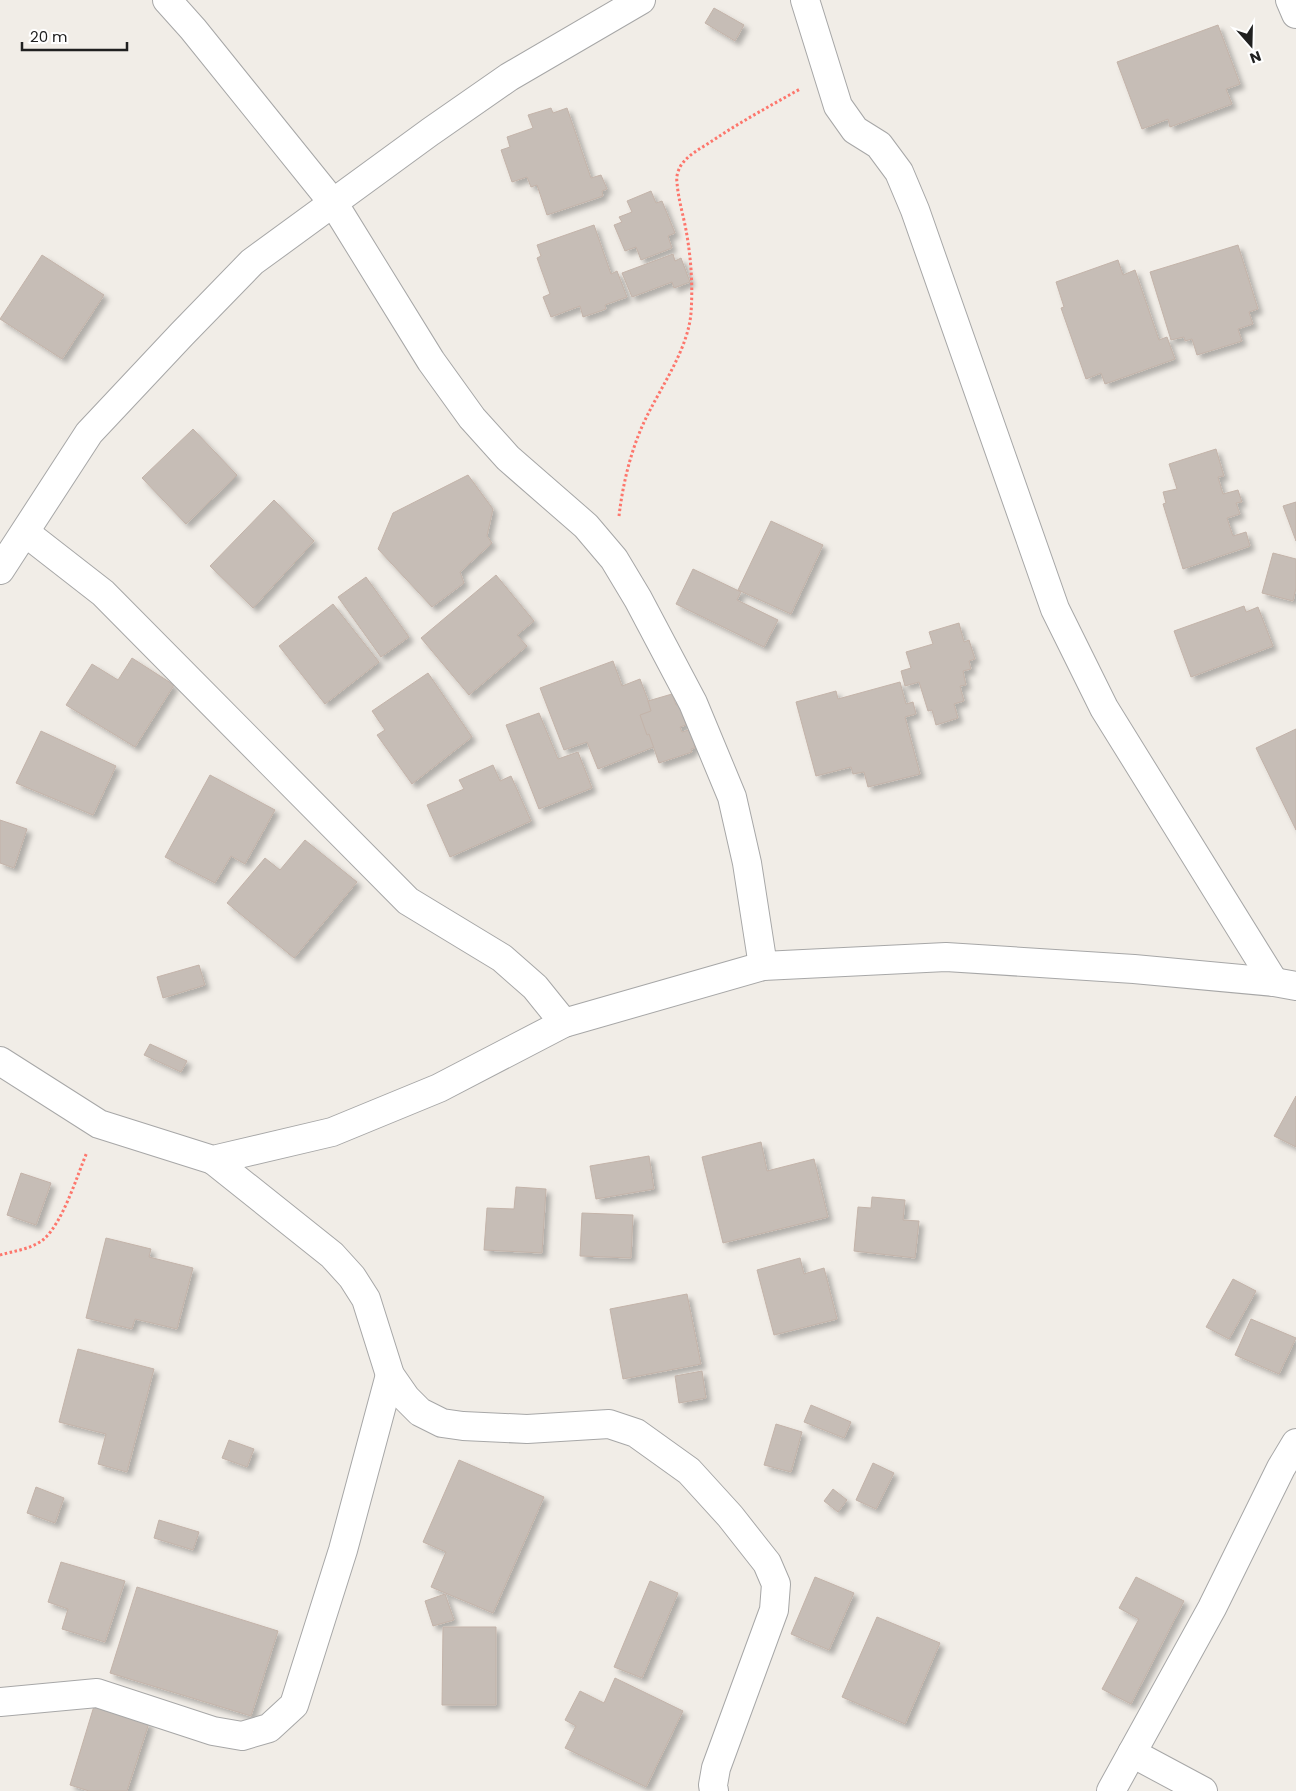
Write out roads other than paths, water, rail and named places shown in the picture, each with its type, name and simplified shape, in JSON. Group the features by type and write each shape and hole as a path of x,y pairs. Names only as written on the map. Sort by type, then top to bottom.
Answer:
{"street":[{"path":"167,0 194,29 334,204 431,361 472,418 508,458 586,526 614,559 638,599 693,704 732,797 747,862 763,966"},
{"path":"0,570 89,434 252,262 509,76 641,0"},
{"path":"805,0 838,106 855,130 879,145 899,172 918,220 1055,609 1104,708 1285,984"},
{"path":"1290,0 1296,14"},
{"path":"26,533 103,593 408,900 502,958 535,987 564,1023"},
{"path":"213,1160 332,1132 439,1088 564,1023 763,966 946,957 1134,969 1285,984"},
{"path":"0,1061 99,1124 213,1160 332,1255 352,1277 366,1299 390,1375 406,1398 420,1412 442,1423 527,1429 608,1424 636,1433 689,1470 730,1516 767,1563 776,1584 774,1610 716,1768 713,1785 714,1791"},
{"path":"0,1702 96,1693 213,1731 242,1736 270,1728 294,1705 343,1550 390,1375"},
{"path":"1111,1791 1212,1608 1277,1476 1296,1443"},
{"path":"1132,1753 1203,1791"}]}
